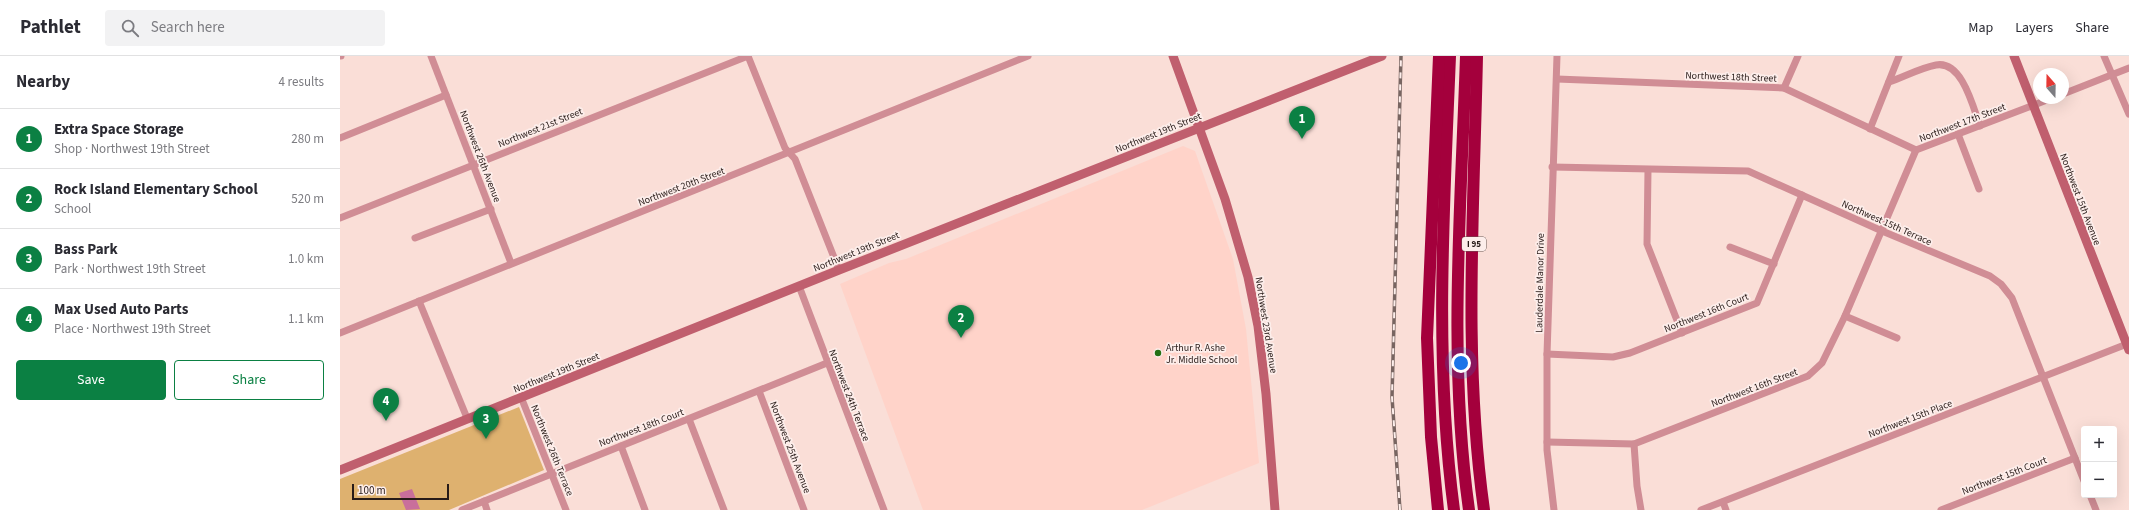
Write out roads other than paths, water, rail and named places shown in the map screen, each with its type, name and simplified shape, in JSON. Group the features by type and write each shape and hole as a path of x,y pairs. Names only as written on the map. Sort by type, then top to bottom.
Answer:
{"highway":[{"path":"1466,56 1457,337 1461,432 1469,510"},
{"name":"I 95","path":"1477,56 1473,346 1476,432 1484,510"},
{"path":"1438,510 1431,437 1427,338 1444,59"},
{"path":"1444,59 1442,351 1445,423 1454,510"}],"street":[{"name":"Northwest 26th Avenue","path":"431,56 511,263"},
{"path":"748,56 785,148 795,159 839,270"},
{"name":"Northwest 21st Street","path":"340,218 748,56"},
{"name":"Northwest 20th Street","path":"340,333 1028,56"},
{"name":"Northwest 23rd Avenue","path":"1173,56 1225,199 1250,284 1258,326 1265,386 1275,510"},
{"name":"Northwest 19th Street","path":"340,470 839,270 1382,56"},
{"name":"Lauderdale Manor Drive","path":"1554,510 1547,442 1547,354 1552,167 1557,56"},
{"path":"1784,88 1798,56"},
{"path":"1870,129 1899,56"},
{"name":"Northwest 15th Avenue","path":"2014,56 2125,332 2128,347"},
{"path":"2104,56 2129,114"},
{"path":"1889,82 1937,65 1948,66 1960,76 1980,126"},
{"path":"2069,92 2129,68"},
{"name":"Northwest 18th Street","path":"1556,79 1784,88 1916,150"},
{"path":"340,138 446,95"},
{"name":"Northwest 17th Street","path":"1882,231 1916,150 2038,104"},
{"path":"1958,134 1979,189"},
{"name":"Northwest 15th Terrace","path":"1552,167 1748,171 1882,231 1990,276 2002,284 2012,298 2081,473"},
{"path":"1648,170 1647,244 1682,333"},
{"name":"Northwest 16th Court","path":"1547,354 1614,357 1630,353 1756,303 1774,264 1802,195"},
{"path":"415,238 490,208"},
{"name":"Northwest 16th Street","path":"1547,442 1634,444 1808,376 1822,363 1845,316 1882,231"},
{"path":"1730,247 1774,264"},
{"name":"Northwest 24th Terrace","path":"799,286 884,510"},
{"path":"419,301 467,418"},
{"path":"1845,316 1897,338"},
{"name":"Northwest 15th Place","path":"1701,510 2043,377 2128,347"},
{"name":"Northwest 18th Court","path":"462,510 827,363"},
{"name":"Northwest 25th Avenue","path":"759,391 804,510"},
{"name":"Northwest 26th Terrace","path":"521,397 566,510"},
{"path":"689,419 724,510"},
{"path":"1634,444 1637,486 1641,510"},
{"path":"620,446 645,510"},
{"name":"Northwest 15th Court","path":"1941,510 2075,458"},
{"path":"2091,498 2096,510"},
{"path":"484,501 487,510"},
{"path":"1723,502 1726,510"}],"railway":[{"path":"1400,510 1392,397 1401,56"}],"place":[{"name":"Extra Space Storage","path":"1302,139"},
{"name":"Rock Island Elementary School","path":"961,338"},
{"name":"Arthur R. Ashe Jr. Middle School","path":"1158,353"},
{"name":"Max Used Auto Parts","path":"386,421"},
{"name":"Bass Park","path":"486,439"}]}
